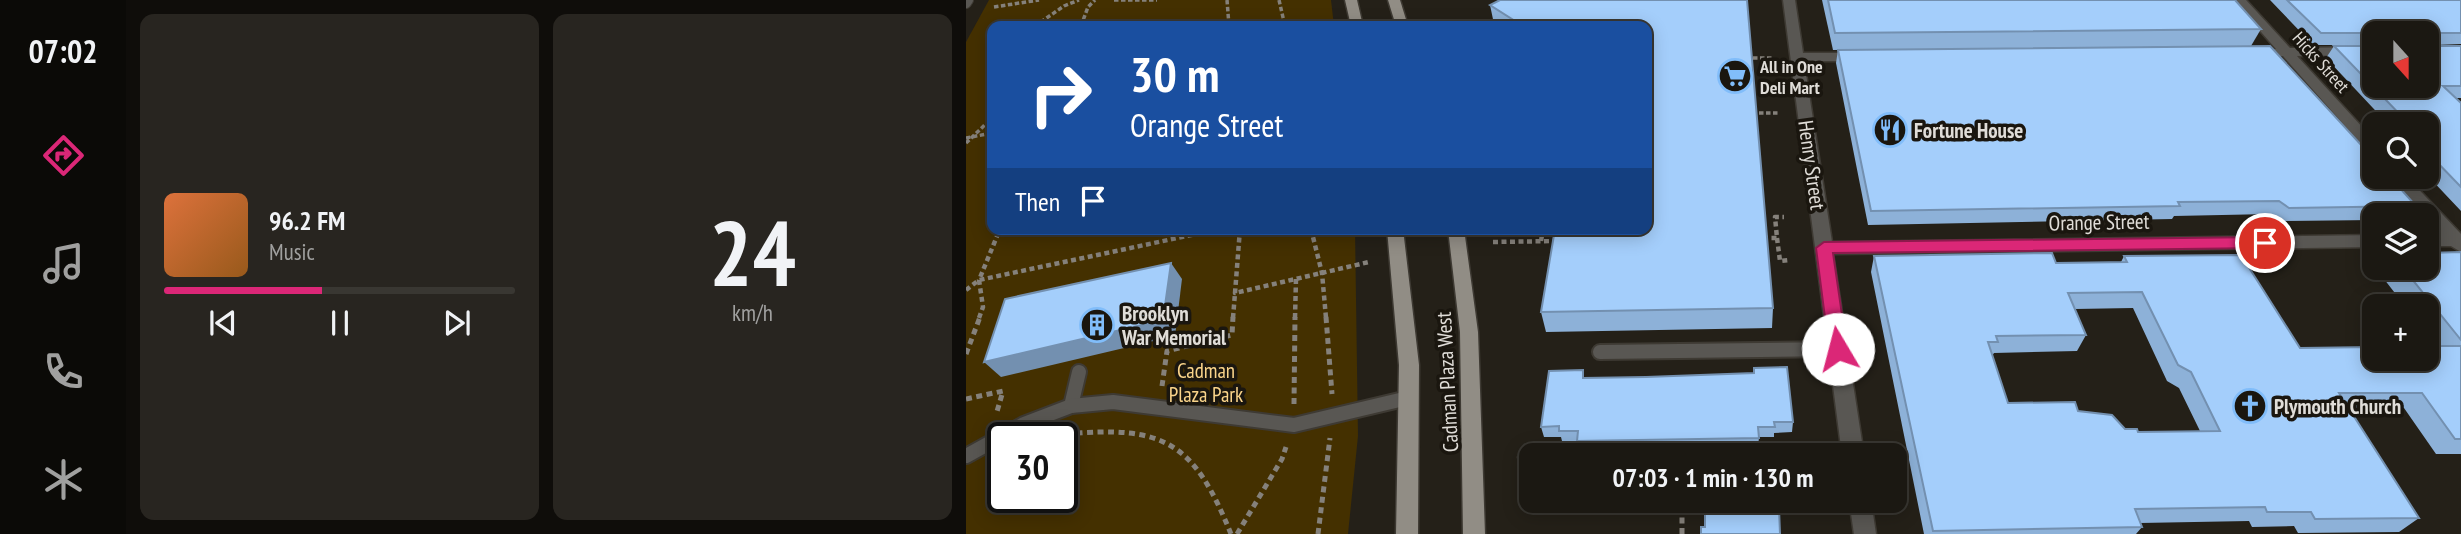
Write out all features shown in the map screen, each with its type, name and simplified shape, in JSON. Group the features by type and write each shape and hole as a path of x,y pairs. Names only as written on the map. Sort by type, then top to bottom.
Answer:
{"main road":[{"path":"1351,0 1356,21"},
{"path":"1394,0 1400,21"},
{"name":"Cadman Plaza West","path":"1396,235 1406,316 1407,534"},
{"name":"Cadman Plaza West","path":"1457,235 1469,332 1474,534"}],"street":[{"name":"Henry Street","path":"1788,0 1851,443"},
{"name":"Hicks Street","path":"2239,0 2362,136"},
{"path":"2240,53 2362,51"},
{"path":"1797,57 1880,56"},
{"path":"2409,189 2459,242"},
{"name":"Orange Street","path":"1824,248 2362,241"},
{"path":"2439,241 2459,242"},
{"path":"1862,513 1865,534"}],"lane":[{"path":"1600,352 1838,349"},
{"path":"1071,406 1079,372"},
{"path":"966,456 1024,424 1071,406 1113,402 1294,425 1408,398"}],"path":[{"path":"994,7 1038,0"},
{"path":"1042,21 1064,6 1079,0"},
{"path":"1083,21 1088,7 1095,0"},
{"path":"1114,0 1157,0"},
{"path":"1227,0 1229,21"},
{"path":"1279,0 1284,21"},
{"path":"1735,58 1773,58"},
{"path":"1744,113 1779,113"},
{"path":"972,137 987,123"},
{"path":"966,140 987,134"},
{"path":"1784,217 1775,217 1777,238 1780,261 1789,260"},
{"path":"966,354 983,307 979,280 998,235"},
{"path":"966,289 979,280 1192,235"},
{"path":"1160,407 1167,351 1232,335 1240,235"},
{"path":"1312,235 1322,273"},
{"path":"1541,241 1542,235"},
{"path":"1760,238 1777,238"},
{"path":"1493,242 1564,241"},
{"path":"1235,293 1369,262"},
{"path":"1294,387 1296,279"},
{"path":"966,399 1003,391"},
{"path":"1237,534 1282,459 1294,425"},
{"path":"1078,431 1105,428 1146,432 1180,448 1206,476 1231,534"},
{"path":"1682,513 1682,534"}],"green space":[{"name":"Cadman Plaza Park","path":"989,0 1331,0 1333,21 987,21 987,235 1355,235 1358,436 1348,534 966,534 966,42"}],"building":[{"path":"1500,0 1747,0 1773,308 1541,312 1554,235 1652,235 1652,21 1515,21 1490,5"},
{"path":"1828,0 2235,0 2261,29 1835,33"},
{"path":"2287,0 2461,0 2461,33 2440,33 2440,21 2362,21 2362,33 2321,33"},
{"path":"2270,46 2362,146 2362,189 2401,189 2413,203 2289,208 2279,201 2178,202 2180,206 1871,211 1838,50"},
{"path":"2334,46 2362,46 2362,75"},
{"path":"2440,46 2461,46 2461,86 2443,86 2461,103 2461,187 2439,164 2439,112 2397,112 2384,98 2440,98"},
{"path":"2461,252 2461,340 2439,313 2439,294 2424,294 2413,280 2439,280 2439,253"},
{"path":"2052,253 2056,263 2127,262 2124,256 2241,255 2300,348 2362,347 2362,371 2439,371 2439,346 2461,346 2461,439 2455,439 2422,393 2339,393 2419,518 2315,519 2311,512 2267,512 2265,507 2135,509 2142,527 1933,531 1874,256","holes":["2142,292 2178,365 2191,372 2220,431 2138,432 2137,429 2125,429 2112,415 2078,411 2075,402 2008,403 1988,342 1998,342 1996,336 2086,335 2068,293"]},
{"path":"1171,263 1163,320 984,362 1005,299"},
{"path":"1787,367 1793,422 1774,422 1775,427 1758,427 1759,438 1577,441 1578,431 1559,431 1559,426 1541,427 1549,371 1583,370 1583,378 1646,377 1754,373 1754,368"},
{"path":"1705,513 1779,513 1780,534 1701,534 1701,527 1705,527"}],"place":[{"name":"All in One Deli Mart","path":"1735,76"},
{"name":"Fortune House","path":"1890,130"},
{"name":"Brooklyn War Memorial","path":"1097,325"},
{"name":"Plymouth Church","path":"2250,406"}],"route":[{"path":"1838,349 1824,248 2265,243"}]}
